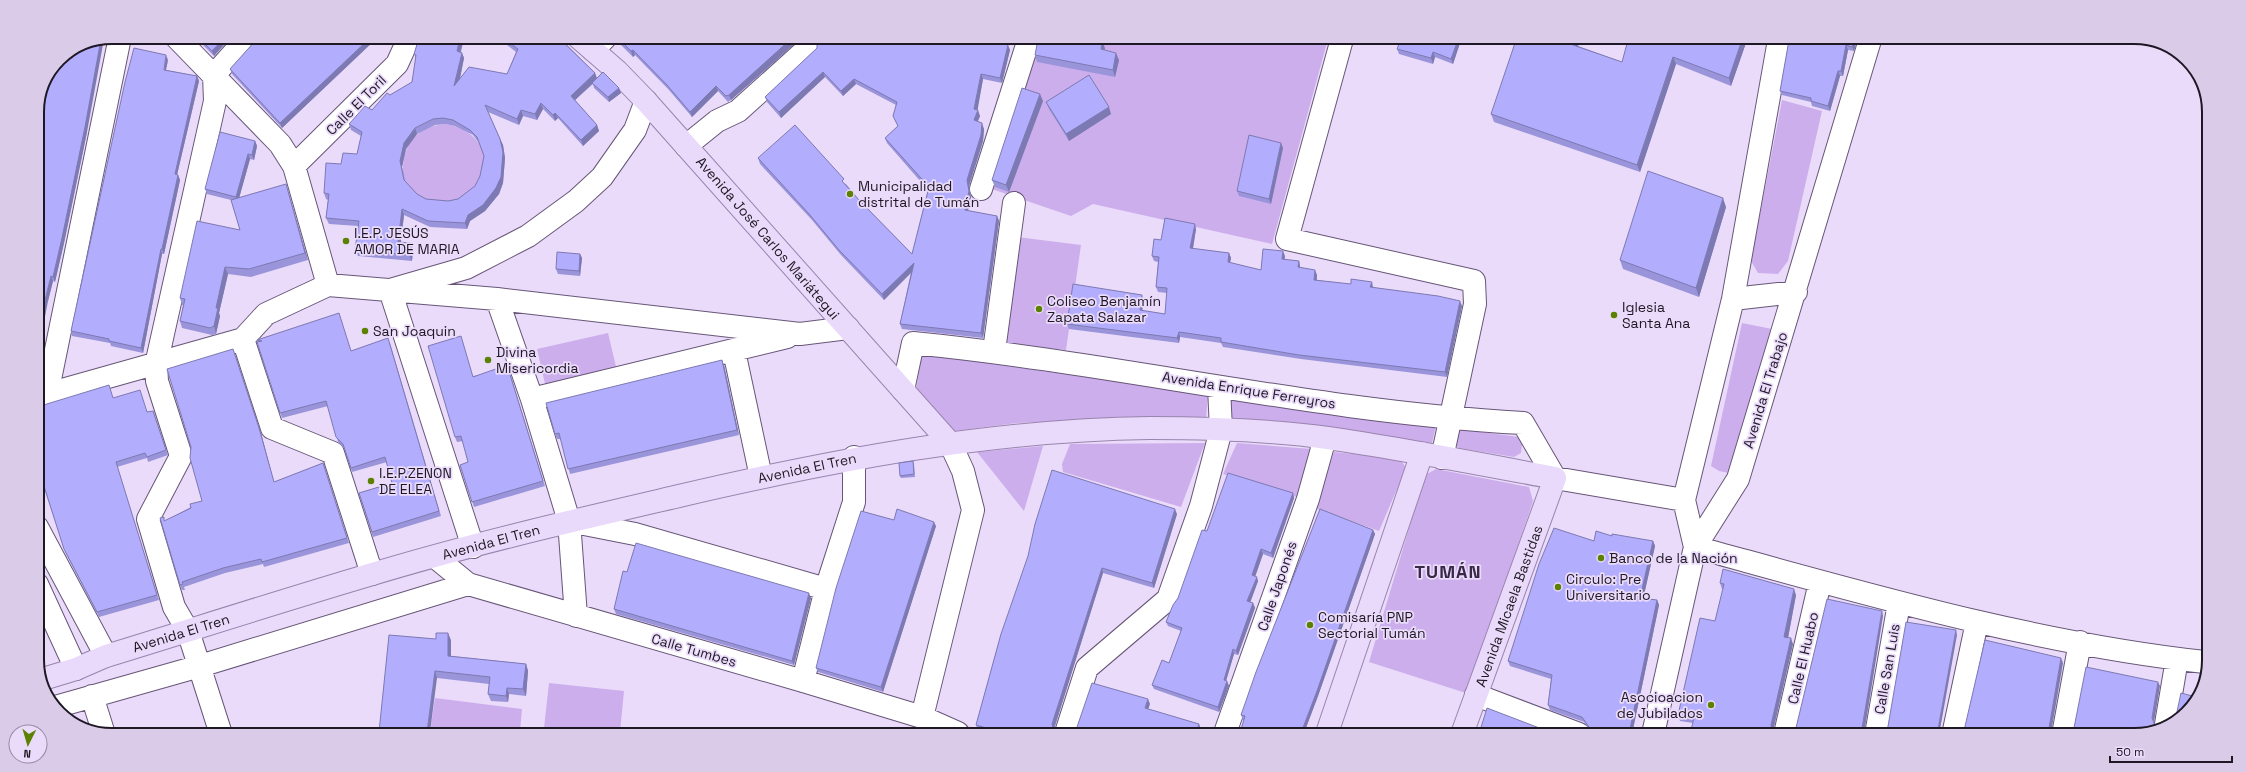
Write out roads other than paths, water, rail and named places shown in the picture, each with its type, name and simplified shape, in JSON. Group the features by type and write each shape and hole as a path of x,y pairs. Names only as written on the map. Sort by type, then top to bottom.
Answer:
{"main road":[{"name":"Avenida José Carlos Mariátegui","path":"594,44 950,443"},
{"name":"Avenida El Tren","path":"47,679 76,669 106,656 372,574 570,521 761,476 854,457 950,443 1055,432 1151,428 1221,430 1325,438 1432,455 1555,478"},
{"path":"1329,728 1432,455"},
{"name":"Avenida Micaela Bastidas","path":"1464,728 1555,478"}],"street":[{"path":"44,386 118,44"},
{"path":"183,44 280,144 294,166 328,285"},
{"path":"219,728 188,631 174,607 148,519 181,456 157,381 156,365 215,101 214,75 242,44"},
{"name":"Calle El Toril","path":"294,166 397,64 406,44"},
{"path":"981,189 1027,44"},
{"path":"1341,44 1287,239 1474,281 1475,304 1449,419 1432,455"},
{"path":"1778,44 1733,299 1684,500 1695,547 1820,582 1977,622 2176,659 2202,662"},
{"name":"Avenida El Trabajo","path":"1654,728 1695,547 1738,479 1796,292 1869,44"},
{"path":"686,146 717,121 738,111 807,49"},
{"path":"390,290 466,268 528,236 576,201 602,176 635,130 646,101"},
{"path":"994,351 1014,203"},
{"path":"44,394 243,340 266,314 328,285 497,299 800,334"},
{"path":"390,290 473,547"},
{"path":"1733,299 1796,292"},
{"path":"497,299 532,398 570,521 576,616"},
{"path":"532,398 734,351 800,334 848,328"},
{"path":"243,340 272,428 333,453 372,574"},
{"name":"Avenida Enrique Ferreyros","path":"903,390 913,343 994,351 1218,387 1449,419 1523,423 1555,478"},
{"path":"734,351 761,476"},
{"path":"1068,728 1087,668 1168,599 1201,506 1221,430 1218,387"},
{"name":"Calle Japonés","path":"1227,728 1308,499 1325,438"},
{"path":"922,717 973,510 962,471 950,443"},
{"path":"803,681 826,588 854,502 854,457"},
{"path":"1555,478 1684,500"},
{"path":"570,521 635,534 826,588"},
{"path":"44,540 106,656"},
{"name":"Calle Tumbes","path":"436,557 468,584 803,681 922,717 947,728"},
{"name":"Calle El Huabo","path":"1786,728 1820,582"},
{"path":"61,705 200,666 468,584"},
{"path":"44,599 76,669"},
{"name":"Calle San Luis","path":"1877,728 1899,603"},
{"path":"1954,728 1977,622"},
{"path":"2064,728 2080,642"},
{"path":"2167,719 2176,659"},
{"path":"1476,695 1538,726 1548,728"},
{"path":"92,696 102,727"}],"place":[{"name":"Municipalidad distrital de Tumán","path":"850,194"},
{"name":"I.E.P. JESÚS AMOR DE MARIA","path":"346,241"},
{"name":"Coliseo Benjamín Zapata Salazar","path":"1039,309"},
{"name":"Iglesia Santa Ana","path":"1614,315"},
{"name":"San Joaquin","path":"365,331"},
{"name":"Divina Misericordia","path":"488,360"},
{"name":"I.E.P.ZENON DE ELEA","path":"371,481"},
{"name":"Banco de la Nación","path":"1601,558"},
{"name":"Circulo: Pre Universitario","path":"1558,587"},
{"name":"Comisaría PNP Sectorial Tumán","path":"1310,625"},
{"name":"Asocioacion de Jubilados","path":"1711,705"}],"district":[{"name":"TUMÁN","path":"1448,571"}]}
